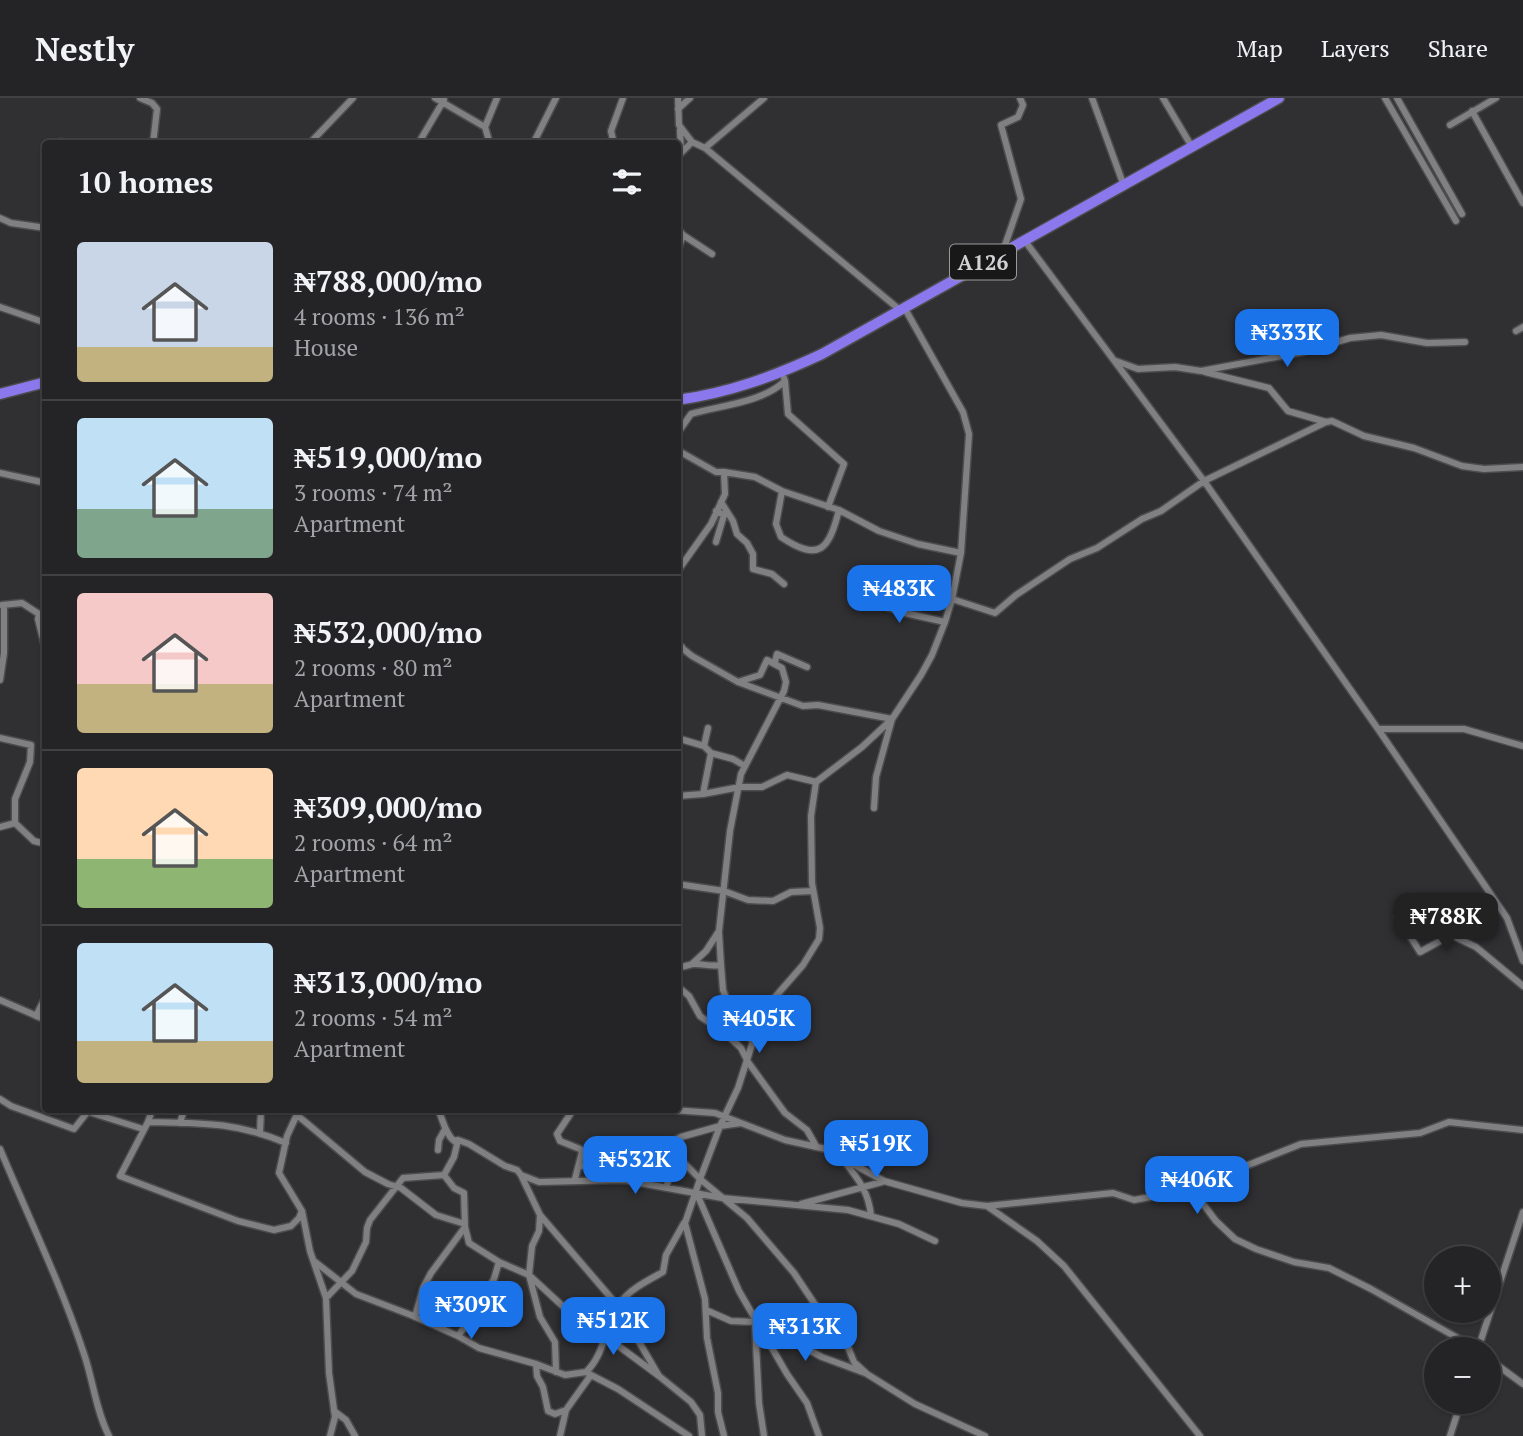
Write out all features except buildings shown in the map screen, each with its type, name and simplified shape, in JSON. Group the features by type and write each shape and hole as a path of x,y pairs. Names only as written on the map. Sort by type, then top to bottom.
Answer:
{"highway":[{"name":"A126","path":"681,399 783,377 1279,98"},
{"path":"0,394 42,383"}],"street":[{"path":"140,98 152,103 157,109 153,140"},
{"path":"313,140 353,98"},
{"path":"436,98 444,100 485,127"},
{"path":"489,140 485,127 497,98"},
{"path":"535,140 556,98"},
{"path":"613,140 611,131 623,98"},
{"path":"678,98 681,144"},
{"path":"678,109 690,98"},
{"path":"705,148 764,98"},
{"path":"1003,251 1021,199 1001,125 1018,117 1023,105 1020,98"},
{"path":"1091,98 1124,186"},
{"path":"1163,98 1192,147"},
{"path":"1385,98 1456,221"},
{"path":"1396,98 1462,214"},
{"path":"1450,125 1496,98"},
{"path":"420,140 444,100"},
{"path":"1472,111 1523,203"},
{"path":"560,1436 566,1410 600,1355 618,1306 629,1292 663,1272 666,1255 685,1223 697,1194 720,1126 748,1062 755,1035 769,1004 797,972 819,939 820,929 813,891 811,816 816,782 862,747 892,719 932,655 952,599 961,553 969,434 963,412 902,309 705,148 692,142 678,125"},
{"path":"681,153 692,142"},
{"path":"0,218 11,223 42,227"},
{"path":"681,233 712,254"},
{"path":"681,241 683,235"},
{"path":"1025,241 1204,481 1378,729 1507,918 1523,961"},
{"path":"0,307 42,322"},
{"path":"1201,371 1303,352 1350,338 1381,335 1427,343 1465,342"},
{"path":"1114,360 1138,369 1175,367 1201,371 1269,388 1289,411 1326,422"},
{"path":"681,428 691,414 760,396 776,389 783,377"},
{"path":"783,377 788,414 844,464 828,507"},
{"path":"952,599 995,614 1016,594 1070,559 1097,548 1142,519 1161,511 1204,481 1326,422 1332,421 1364,436 1414,447 1462,466 1484,469 1523,467"},
{"path":"681,452 716,472 755,477 782,491 839,510 879,531 918,544 961,553"},
{"path":"0,472 42,482"},
{"path":"681,561 702,538 721,502 727,489 724,472"},
{"path":"782,491 776,524 781,537 807,550 817,551 824,547 834,530 839,510"},
{"path":"721,502 733,521 737,534 747,543 753,554 753,569 772,574 783,584"},
{"path":"716,511 724,515 716,542"},
{"path":"860,598 905,613 945,622"},
{"path":"0,680 4,653 2,605 22,603 42,613 38,619 42,635"},
{"path":"681,647 738,682 803,706 818,705 892,719"},
{"path":"775,662 777,654 807,667"},
{"path":"738,682 761,675 767,660 782,668 786,682 781,698 741,774 730,831 719,931 723,990 727,1000 736,1006 754,1045"},
{"path":"874,808 876,777 892,719"},
{"path":"704,746 708,728"},
{"path":"1378,729 1464,729 1523,746"},
{"path":"0,738 31,745 30,761 15,799 15,823 34,841 42,843"},
{"path":"681,739 704,746 711,753 733,759 745,766"},
{"path":"703,794 711,753"},
{"path":"681,796 740,787 762,787 787,775 816,782"},
{"path":"0,827 15,823"},
{"path":"681,885 724,891 748,900 773,901 791,892 813,891"},
{"path":"1398,917 1420,952 1451,935 1476,947 1523,986"},
{"path":"681,967 692,964 706,951 719,931"},
{"path":"692,964 709,967 721,965"},
{"path":"681,989 689,996 700,1016 741,1048 785,1113 807,1130 816,1146"},
{"path":"0,1000 42,1018"},
{"path":"36,1016 42,1004"},
{"path":"0,1100 74,1129 87,1113"},
{"path":"681,1110 715,1112 785,1140 816,1146 884,1181 962,1203 987,1206 1113,1193 1134,1200 1183,1191 1301,1144 1420,1133 1449,1122 1523,1130"},
{"path":"95,1113 143,1129"},
{"path":"151,1113 120,1177 238,1221 274,1230 291,1226 302,1211"},
{"path":"180,1123 183,1113"},
{"path":"260,1132 261,1113"},
{"path":"297,1113 289,1128 279,1173 302,1211 326,1298 329,1373 335,1417 330,1436"},
{"path":"299,1113 365,1172 415,1197 436,1215 465,1225"},
{"path":"438,1150 444,1131 440,1113"},
{"path":"571,1113 557,1133 560,1141 582,1152 575,1179"},
{"path":"148,1122 228,1125 260,1132 286,1143"},
{"path":"579,1167 646,1143 663,1147 678,1139 720,1126 743,1123"},
{"path":"444,1131 454,1141 469,1144 505,1166 517,1170 540,1215 618,1306 659,1377"},
{"path":"666,1188 678,1139"},
{"path":"444,1175 454,1157 458,1140"},
{"path":"0,1149 76,1331 96,1392 103,1424 109,1436"},
{"path":"676,1155 747,1218 844,1337 854,1362 867,1374 915,1404 985,1436"},
{"path":"843,1159 870,1200 871,1216"},
{"path":"326,1298 352,1271 366,1242 370,1220 395,1186 403,1178 444,1175"},
{"path":"444,1175 454,1188 464,1193 465,1225 469,1243 499,1262 529,1275 582,1324 605,1336 691,1402 700,1415 702,1436"},
{"path":"521,1175 539,1182 575,1179 624,1180 722,1198 798,1205 871,1216 899,1224 935,1241"},
{"path":"798,1205 884,1181"},
{"path":"1183,1191 1197,1196 1216,1221 1235,1239 1294,1262 1329,1268 1457,1337"},
{"path":"697,1194 739,1291 755,1322 807,1403 819,1436"},
{"path":"987,1206 1037,1241 1064,1266 1200,1436"},
{"path":"1482,1337 1523,1212"},
{"path":"540,1215 532,1246 529,1275 540,1317 555,1342 555,1372"},
{"path":"685,1223 706,1310 707,1338 724,1436"},
{"path":"415,1317 430,1273 465,1225"},
{"path":"314,1260 356,1294 415,1317 480,1348 565,1375 589,1374 689,1436"},
{"path":"458,1336 494,1279 499,1262"},
{"path":"706,1310 731,1321 755,1322 822,1357 867,1374"},
{"path":"755,1322 759,1404 764,1436"},
{"path":"536,1364 548,1411 555,1414 566,1410"},
{"path":"1501,1368 1523,1384"},
{"path":"334,1411 346,1420 355,1436"},
{"path":"1450,1436 1457,1414"}]}
